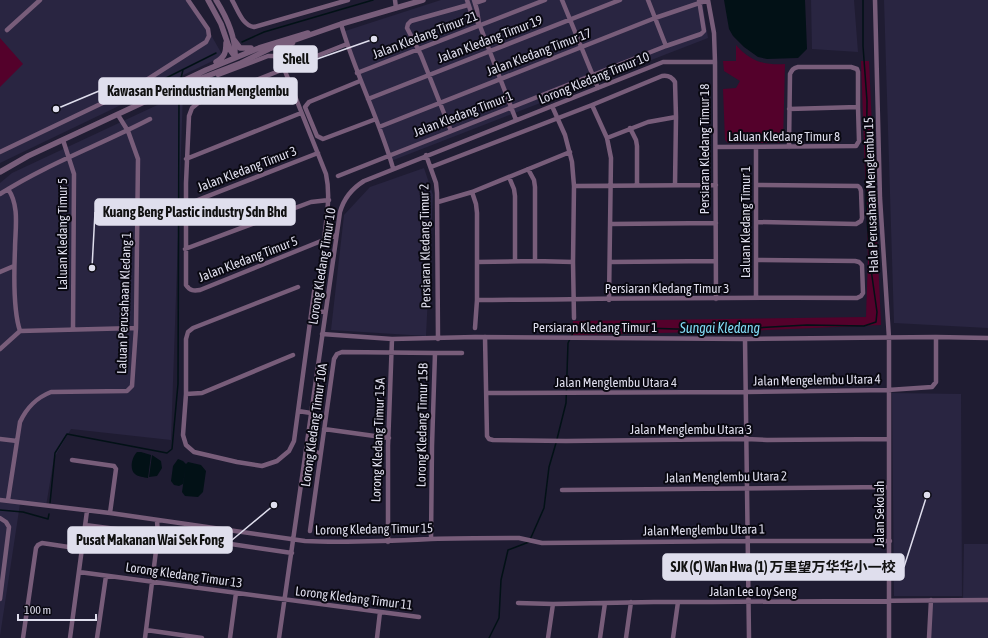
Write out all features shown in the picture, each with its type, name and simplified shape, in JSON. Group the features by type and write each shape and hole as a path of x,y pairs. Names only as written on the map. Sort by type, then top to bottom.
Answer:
{"street":[{"path":"7,30 40,0"},
{"path":"0,152 134,88 206,42 209,36 208,29 188,0"},
{"path":"208,0 228,34 240,48 258,48"},
{"path":"216,0 223,11 230,50 234,57"},
{"path":"232,0 244,22 249,26 254,27 348,0"},
{"path":"395,0 396,8"},
{"path":"234,57 246,57 341,24 423,0"},
{"path":"480,26 474,1 484,0"},
{"name":"Jalan Kledang Timur 21","path":"357,73 545,0"},
{"path":"562,0 598,88"},
{"name":"Jalan Kledang Timur 19","path":"368,99 620,0"},
{"path":"648,0 666,46"},
{"name":"Jalan Kledang Timur 17","path":"379,127 500,78 581,48 699,1 708,0"},
{"name":"Persiaran Kledang Timur 18","path":"708,0 714,33 715,62 716,299"},
{"name":"Hala Perusahaan Menglembu 15","path":"875,0 880,198 889,338 888,390"},
{"name":"Jalan Kledang Timur 1","path":"338,176 451,130 666,46 701,34 704,31 699,1"},
{"path":"451,130 418,49 407,28 411,21 467,3 480,26 516,120"},
{"path":"341,24 346,44 376,119 393,168"},
{"path":"0,172 28,156 118,115 144,102 152,96 234,57 258,48 341,24"},
{"path":"206,70 224,56 228,34"},
{"path":"301,39 282,48 279,56 280,62 326,174 329,200 324,241"},
{"path":"283,69 346,44"},
{"path":"144,102 241,63 269,49"},
{"path":"194,82 268,56 274,56 280,62"},
{"path":"202,78 229,64 234,57"},
{"name":"Lorong Kledang Timur 10","path":"279,638 286,600 336,235 342,205 350,192 364,181 393,168 663,62 715,62"},
{"path":"789,109 858,107 857,69 851,67 794,68 791,71 789,109 789,147"},
{"name":"Jalan Kledang Timur 5","path":"283,69 198,103 192,108 189,116 186,159 186,285 188,289 193,291 200,290 336,235"},
{"name":"Lorong Kledang Timur 10","path":"431,167 592,105 662,76 670,77 675,82 676,117"},
{"path":"360,81 309,102 305,107 317,136 323,139 376,119"},
{"path":"134,88 144,102"},
{"path":"592,105 607,138 611,158 609,300"},
{"path":"552,106 570,152 574,186 574,318"},
{"name":"Laluan Kledang Timur 8","path":"716,147 853,147 856,146 859,141 858,107"},
{"path":"186,159 301,113"},
{"name":"Laluan Perusahaan Kledang 1","path":"8,500 20,422 32,403 51,392 127,391 132,386 136,328 138,159 128,131 118,115"},
{"path":"607,138 648,122 676,117 675,185"},
{"path":"0,194 69,157 150,120"},
{"path":"630,128 636,140 637,146 637,185"},
{"name":"Laluan Kledang Timur 5","path":"63,140 74,174 73,329"},
{"name":"Laluan Kledang Timur 1","path":"756,147 756,298"},
{"path":"438,202 472,192 570,152"},
{"name":"Jalan Kledang Timur 3","path":"186,205 318,153"},
{"name":"Persiaran Kledang Timur 2","path":"426,155 436,183 438,202 438,338"},
{"path":"528,169 534,180 535,261"},
{"path":"509,177 515,196 515,261"},
{"path":"574,186 716,185"},
{"path":"756,185 855,185 860,188 861,191 862,218 859,223 756,222"},
{"path":"8,189 14,202 16,212 14,266 17,322 20,331"},
{"path":"472,192 477,213 477,300 475,328"},
{"path":"185,249 310,202 329,200"},
{"path":"611,224 716,223"},
{"name":"Persiaran Kledang Timur 3","path":"477,300 857,298 861,296 863,292 862,265 859,262 756,260"},
{"path":"610,262 715,261"},
{"path":"477,262 573,262"},
{"path":"0,272 14,266"},
{"path":"298,287 219,317 193,328 188,332 186,339 186,394 183,435 186,445 194,452 262,466 277,461 289,451 294,441 315,285"},
{"path":"312,310 325,312"},
{"path":"0,349 20,331 136,328"},
{"name":"Persiaran Kledang Timur 1","path":"322,334 361,338 392,339 988,338"},
{"name":"Jalan Mengelembu Utara 4","path":"746,392 888,390 932,387 936,382 936,337"},
{"path":"485,338 487,393"},
{"name":"Lorong Kledang Timur 15A","path":"388,542 388,438 392,339"},
{"path":"745,339 749,638"},
{"name":"Lorong Kledang Timur 10A","path":"310,531 334,359 337,354 342,352 392,353"},
{"name":"Lorong Kledang Timur 15B","path":"392,353 435,353 431,539"},
{"path":"435,353 462,353"},
{"path":"186,394 202,393 293,355"},
{"name":"Jalan Sekolah","path":"888,390 890,541 889,638"},
{"name":"Jalan Menglembu Utara 4","path":"487,393 746,392"},
{"name":"Jalan Menglembu Utara 3","path":"487,393 487,436 489,439 493,440 889,439"},
{"path":"298,411 311,413"},
{"path":"324,428 388,438"},
{"path":"0,439 17,441"},
{"path":"306,451 320,452"},
{"path":"72,460 114,466 116,469 110,513"},
{"name":"Jalan Menglembu Utara 2","path":"562,490 889,487"},
{"name":"Lorong Kledang Timur 15","path":"0,500 110,513 294,540 331,542 388,542 431,539 519,538"},
{"path":"70,638 87,511"},
{"path":"0,518 6,522 9,527 0,599"},
{"path":"145,638 158,535 157,521"},
{"path":"85,525 292,553"},
{"name":"Jalan Menglembu Utara 1","path":"519,538 542,543 890,541"},
{"path":"24,638 36,548 42,543 82,549"},
{"name":"Lorong Kledang Timur 13","path":"79,572 286,600"},
{"path":"97,638 106,576"},
{"path":"230,638 236,593"},
{"name":"Lorong Kledang Timur 11","path":"286,600 419,617"},
{"path":"929,638 931,600"},
{"name":"Jalan Lee Loy Seng","path":"518,603 553,604 631,602 988,600"},
{"path":"626,638 631,602"},
{"path":"673,638 678,602"},
{"path":"600,638 605,603"},
{"path":"548,638 553,604"},
{"path":"377,638 380,612"},
{"path":"146,630 202,638"}],"shaded area":[{"path":"0,0 191,0 223,56 0,163"},
{"path":"441,0 702,0 708,38 391,161 342,32"},
{"path":"724,0 805,0 807,49 798,58 767,59 758,57 744,47 733,36 729,29"},
{"path":"811,0 854,0 858,52 812,49"},
{"path":"884,0 988,0 988,328 894,323"},
{"path":"0,38 23,64 0,87"},
{"path":"736,45 747,55 758,61 771,64 785,64 783,143 728,143 725,140 723,89 736,88 740,81 724,71 723,61 736,61"},
{"path":"861,61 869,61 881,325 746,331 571,335 573,321 866,317 868,258"},
{"path":"183,93 171,440 71,429 54,458 46,506 20,504 0,636 0,183 12,173"},
{"path":"424,168 433,195 426,336 331,330 344,215 370,187"},
{"path":"892,393 961,394 962,596 894,596"},
{"path":"137,452 151,455 148,478 138,476 133,472 132,463"},
{"path":"152,455 161,461 162,468 157,476 149,477"},
{"path":"178,459 186,464 183,484 179,486 174,485 171,481 173,466"},
{"path":"188,462 201,465 206,471 203,492 198,497 185,496 182,492 186,464"},
{"path":"964,544 988,544 988,638 929,638 931,599 963,598"}],"waterway":[{"path":"242,42 264,32 373,0"},
{"name":"Sungai Kledang","path":"557,439 566,403 568,343 573,333 582,326 738,329 807,325 864,326 876,322 877,312 870,262 866,204 867,101 863,46 863,0"},
{"path":"146,88 216,53"},
{"path":"181,78 183,70"},
{"path":"50,503 55,453 67,434 167,453 172,449 178,384 179,94"},
{"name":"Sungai Kledang","path":"489,638 499,618 501,580 508,550 529,542 544,508 549,467 556,443"},
{"path":"0,510 23,512 48,519 49,514"}],"place":[{"name":"Shell","path":"374,39"},
{"name":"Kawasan Perindustrian Menglembu","path":"56,109"},
{"name":"Kuang Beng Plastic industry Sdn Bhd","path":"92,268"},
{"name":"SJK (C) Wan Hwa (1) 万里望万华华小一校","path":"927,495"},
{"name":"Pusat Makanan Wai Sek Fong","path":"274,505"}]}
